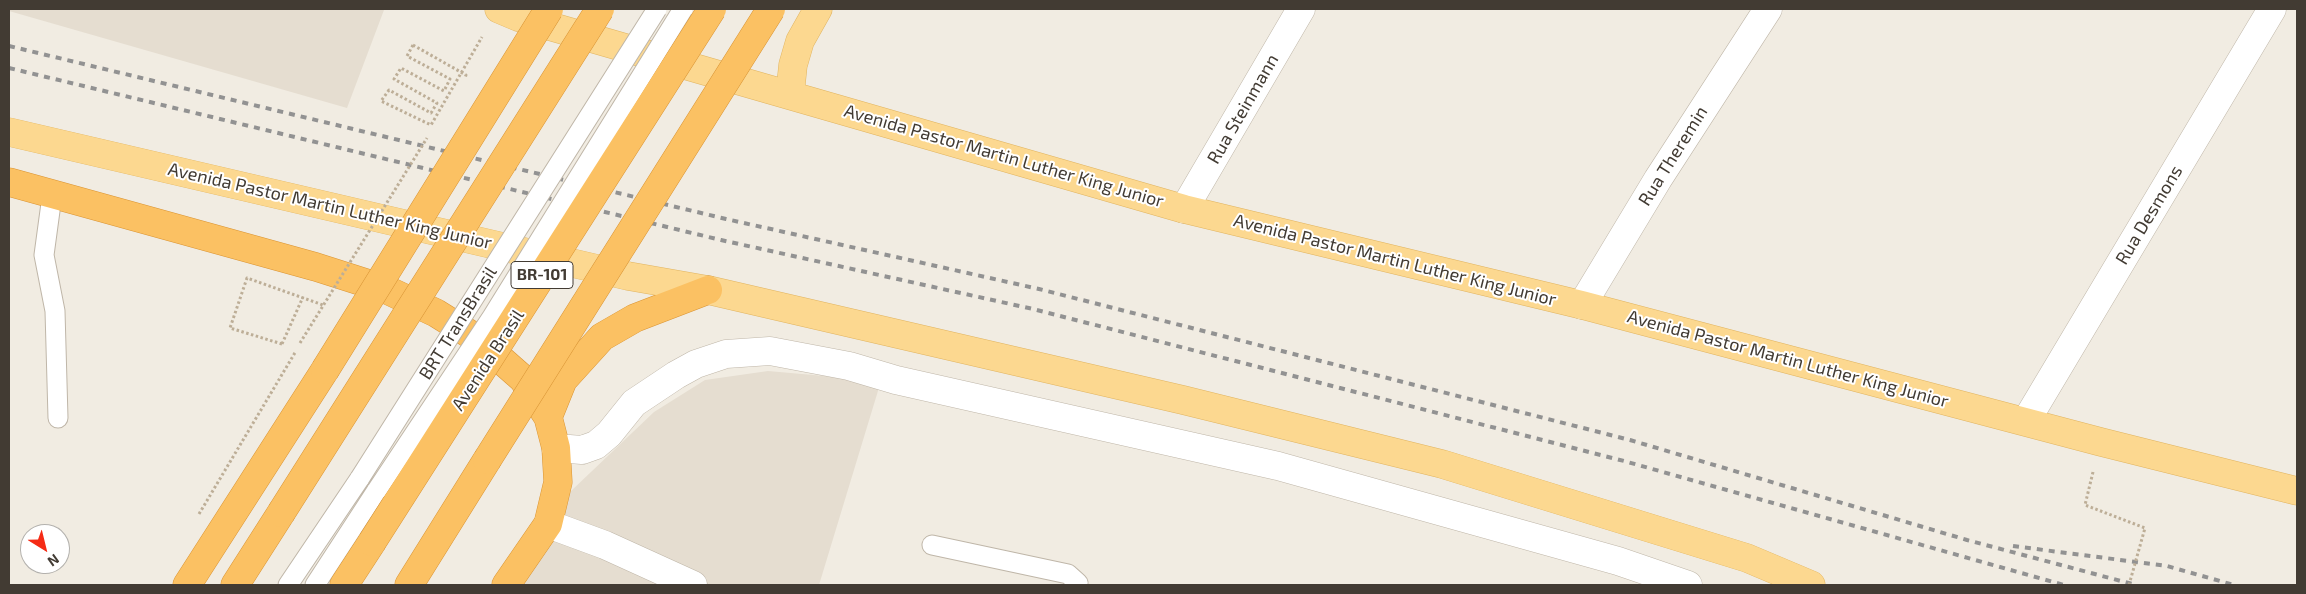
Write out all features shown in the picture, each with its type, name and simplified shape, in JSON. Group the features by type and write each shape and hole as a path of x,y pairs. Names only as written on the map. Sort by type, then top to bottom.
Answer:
{"highway":[{"path":"187,585 325,370 549,9"},
{"path":"235,585 600,9"},
{"name":"Avenida Brasil","path":"344,585 712,9"},
{"path":"409,585 771,9"},
{"path":"9,182 52,196 316,266 385,289 436,313 468,333 523,379 548,417 556,448 558,482 548,524 506,585"},
{"path":"548,417 563,380 602,337 635,318 708,290"}],"main road":[{"name":"Avenida Pastor Martin Luther King Junior","path":"499,9 518,17 1184,209 1582,305 2101,442 2297,491"},
{"path":"790,94 793,65 800,41 818,9"},
{"name":"Avenida Pastor Martin Luther King Junior","path":"9,132 628,276 708,290 1183,400 1442,464 1747,558 1811,585"}],"street":[{"name":"Rua Steinmann","path":"1184,209 1301,9"},
{"name":"Rua Theremin","path":"1582,305 1658,179 1768,9"},
{"name":"Rua Desmons","path":"2026,421 2272,9"},
{"path":"556,448 582,450 596,445 609,434 634,403 676,374 696,364 726,354 770,351 848,366 896,380 1278,466 1618,560 1688,585"},
{"path":"548,524 605,545 693,585"}],"lane":[{"name":"BRT TransBrasil","path":"288,585 360,478 657,9"},
{"name":"BRT TransBrasil","path":"315,585 492,317 683,9"},
{"path":"52,196 44,255 55,311 58,418"},
{"path":"932,545 1068,574 1078,583 1077,585"}],"path":[{"path":"199,514 323,305 466,75 413,45 407,56 450,79 444,91 401,68 394,79 436,103 431,113 388,90 382,101 431,125 499,9"},
{"path":"316,266 282,344 230,328 247,278 323,305"},
{"path":"2086,505 2145,528 2129,585"}],"shaded area":[{"path":"9,9 384,10 347,108 9,11"},
{"path":"768,371 881,381 819,585 514,585 571,491 654,412 705,380"}],"railway":[{"path":"9,46 726,219 1039,289 1630,440 1967,540 2136,585"},
{"path":"9,68 721,240 1033,309 1624,461 2064,585"},
{"path":"2013,546 2167,566 2234,585"}]}
